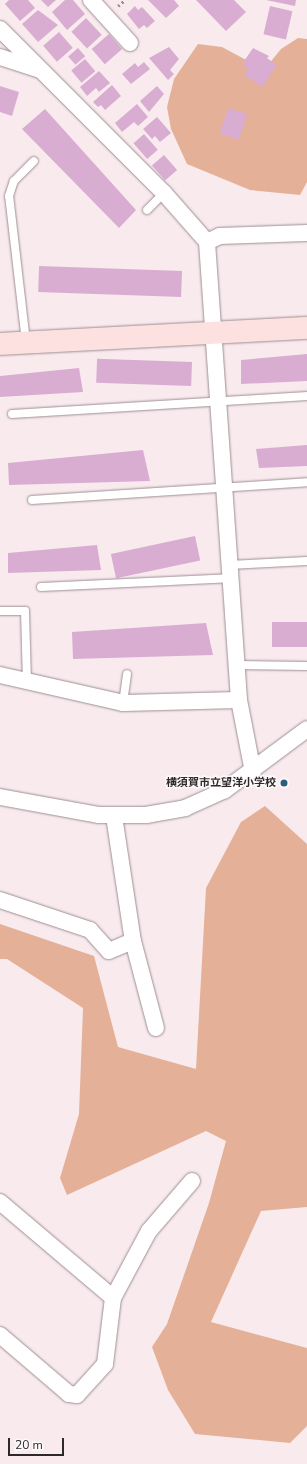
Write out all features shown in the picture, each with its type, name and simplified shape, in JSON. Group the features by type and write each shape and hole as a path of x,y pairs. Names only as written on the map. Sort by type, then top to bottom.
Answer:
{"street":[{"path":"92,0 130,43"},
{"path":"0,29 164,193 208,242 211,332 238,700 253,772"},
{"path":"0,57 43,71"},
{"path":"208,242 220,236 307,233"},
{"path":"0,344 307,328"},
{"path":"0,675 123,703 238,700"},
{"path":"0,797 50,808 114,816 146,816 185,808 225,790 253,772 307,729"},
{"path":"114,816 133,941 156,1028"},
{"path":"0,900 90,930 109,951 133,941"},
{"path":"0,1335 69,1394 77,1395 105,1364 113,1298 149,1231 192,1181"},
{"path":"0,1202 113,1298"}],"lane":[{"path":"27,343 9,196 14,181 34,162"},
{"path":"147,210 164,193"},
{"path":"12,414 216,403 307,396"},
{"path":"32,500 307,482"},
{"path":"41,587 229,572 307,561"},
{"path":"0,611 25,611 27,681"},
{"path":"236,665 307,666"},
{"path":"123,703 127,674"}],"shaded area":[{"path":"298,38 307,39 307,182 300,195 250,190 187,164 171,129 167,107 174,79 198,44 222,47 248,61 268,65 281,49"},
{"path":"265,806 307,844 307,1207 261,1211 211,1322 307,1348 307,1426 290,1443 195,1434 168,1390 152,1347 167,1324 209,1203 226,1141 206,1131 67,1195 60,1178 79,1114 83,1008 7,959 0,959 0,924 94,956 118,1047 196,1069 206,888 241,822"}],"building":[{"path":"9,0 28,0 35,8 20,21 5,4"},
{"path":"41,0 56,0 48,7"},
{"path":"65,0 73,0 85,14 67,30 52,12"},
{"path":"148,0 174,0 179,6 166,18"},
{"path":"196,0 234,0 246,12 226,31"},
{"path":"266,0 296,0 295,6"},
{"path":"135,6 138,10 142,7 155,21 147,28 144,25 139,29 127,14"},
{"path":"270,6 292,11 286,39 263,34"},
{"path":"38,10 58,25 38,42 22,24"},
{"path":"86,18 102,35 87,48 71,32"},
{"path":"59,32 73,48 57,62 43,46"},
{"path":"109,34 122,49 105,64 92,49"},
{"path":"169,47 179,59 170,70 174,74 168,80 149,58"},
{"path":"78,48 85,56 75,65 68,57"},
{"path":"253,48 269,56 267,58 277,65 262,87 244,75 248,68 242,64"},
{"path":"85,59 95,71 81,83 71,71"},
{"path":"144,62 150,69 131,84 122,74 135,63 138,67"},
{"path":"99,71 110,83 99,92 96,88 87,96 80,87"},
{"path":"112,85 121,96 105,110 101,105 98,107 93,102"},
{"path":"0,86 19,92 12,116 0,112"},
{"path":"157,86 164,94 149,112 140,101"},
{"path":"137,104 148,117 138,126 134,122 122,132 115,123"},
{"path":"228,108 247,114 239,140 220,134"},
{"path":"45,109 136,210 119,228 22,129"},
{"path":"157,117 171,133 160,142 155,136 152,139 143,129"},
{"path":"144,134 158,150 147,159 133,143"},
{"path":"164,155 177,170 165,181 152,165"},
{"path":"39,266 182,271 181,297 38,292"},
{"path":"307,354 307,381 241,384 241,360"},
{"path":"97,359 192,362 191,386 96,383"},
{"path":"79,368 83,392 0,397 0,376"},
{"path":"307,445 307,466 259,468 256,449"},
{"path":"143,450 150,481 9,485 8,463"},
{"path":"195,536 200,560 116,578 111,554"},
{"path":"97,545 101,570 8,573 8,553"},
{"path":"272,622 307,622 307,647 272,647"},
{"path":"206,623 213,655 73,659 72,632"}],"place":[{"name":"横須賀市立望洋小学校","path":"284,783"}]}
